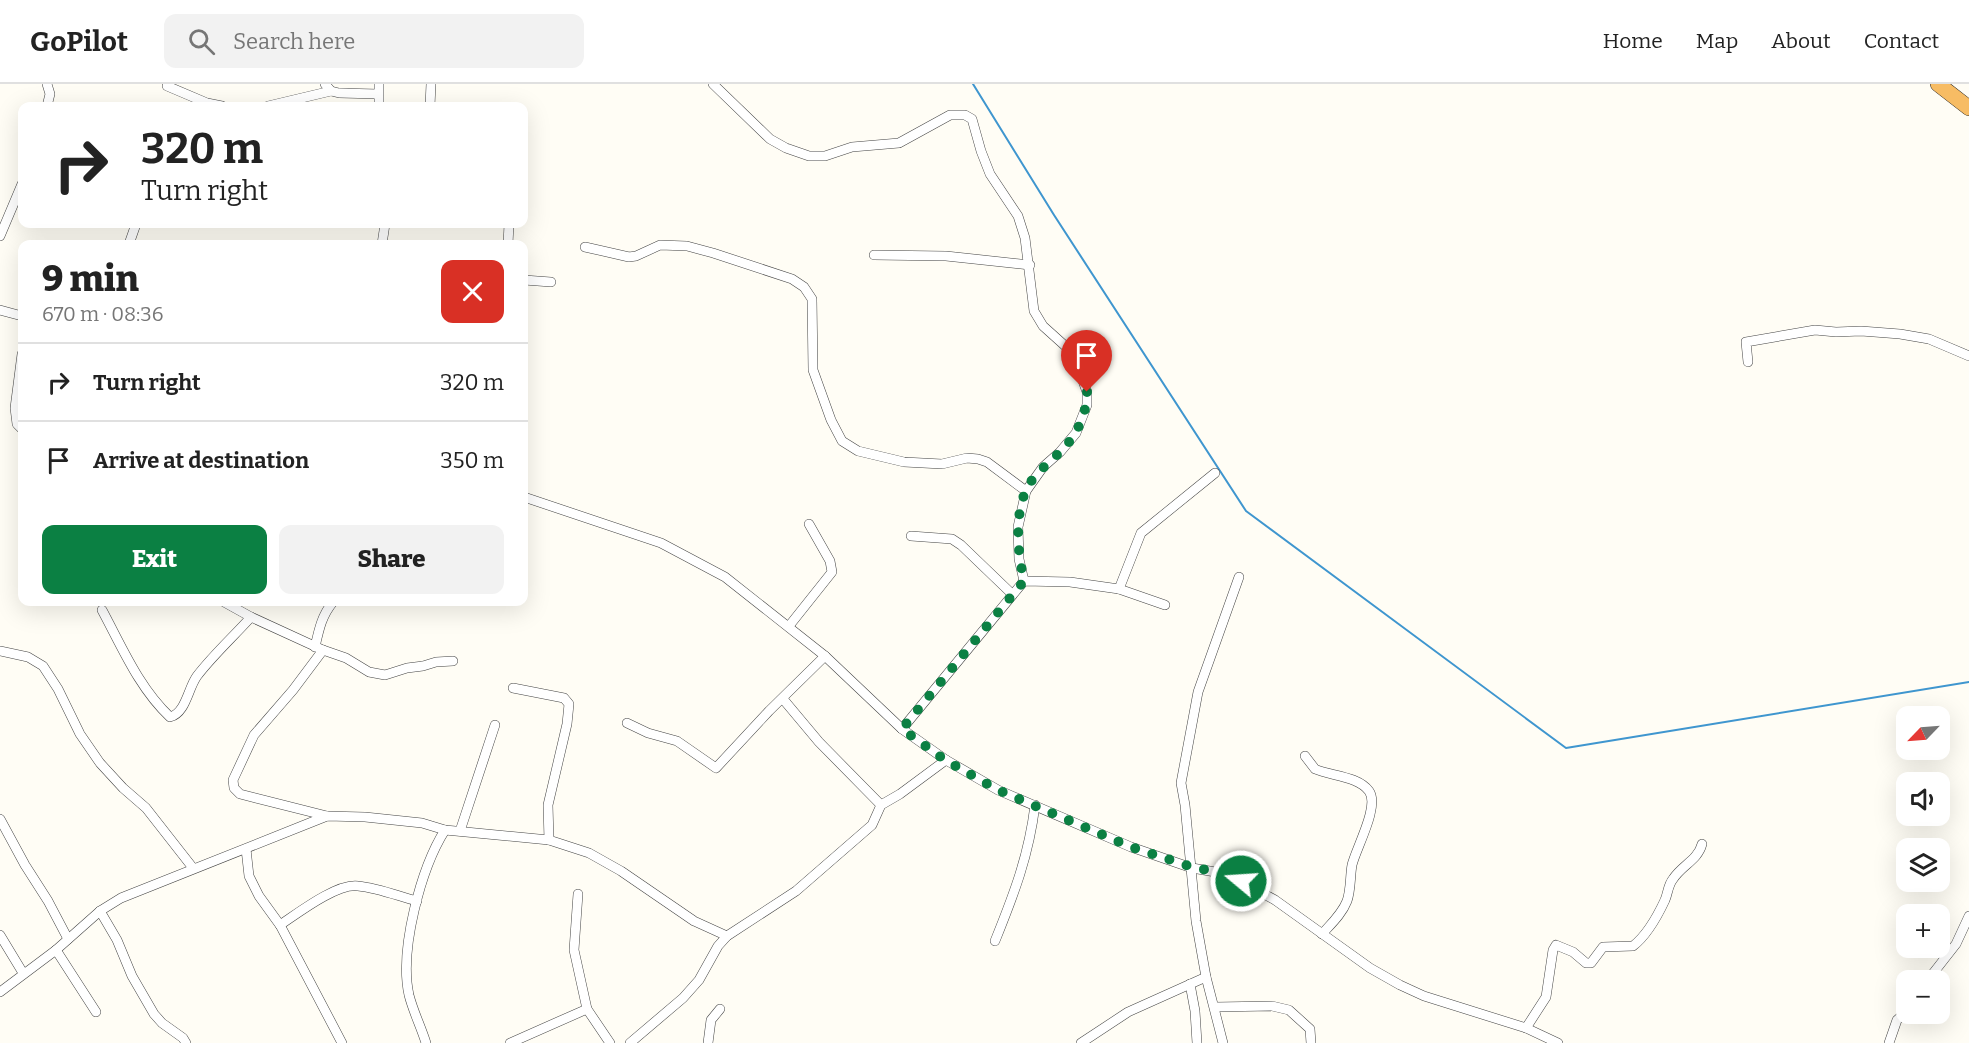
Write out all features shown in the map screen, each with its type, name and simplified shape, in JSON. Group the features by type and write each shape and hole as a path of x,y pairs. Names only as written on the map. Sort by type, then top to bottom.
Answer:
{"highway":[{"path":"1938,84 1969,108"}],"street":[{"path":"47,84 50,94 48,102"},
{"path":"430,102 431,84"},
{"path":"713,84 770,139 808,156 825,156 852,147 899,143 950,115 969,116 972,119 990,174 1018,216 1030,265 1030,287 1034,311 1043,326 1073,354 1087,392 1087,405 1076,433 1043,467 1026,490 1017,527 1019,559 1024,581"},
{"path":"167,86 205,102"},
{"path":"281,102 328,88 339,93 379,89"},
{"path":"0,236 18,193"},
{"path":"585,247 636,256 660,246 687,246 792,279 804,287 812,299 813,370 831,420 842,441 858,451 904,462 942,465 967,458 978,459 987,462 1026,490"},
{"path":"874,255 946,256 1030,265"},
{"path":"528,280 551,282"},
{"path":"0,310 18,315"},
{"path":"1748,362 1746,342 1815,330 1900,334 1929,339 1969,356"},
{"path":"18,385 15,408 18,425"},
{"path":"1119,589 1141,533 1215,473"},
{"path":"528,498 661,543 725,577 825,656 902,729 945,760 998,790 1131,847 1192,867 1227,874 1254,887 1370,968 1424,996 1526,1028 1558,1043"},
{"path":"789,627 832,572 830,561 809,524"},
{"path":"911,536 952,539 969,552 1012,594"},
{"path":"1223,1043 1206,977 1196,921 1192,867 1181,783 1198,692 1239,577"},
{"path":"902,729 1024,581 1070,582 1119,589 1165,605"},
{"path":"231,606 319,649 346,658 369,672 386,675 436,662 453,662"},
{"path":"330,606 320,624 319,649 293,690 254,735 233,780 234,788 240,794 327,816 422,823 445,830 549,840 589,853 613,866 694,921 727,936"},
{"path":"102,610 156,704 170,717 181,709 196,676 251,617"},
{"path":"0,651 28,657 43,666 58,689 80,734 100,762 123,788 146,808 193,868"},
{"path":"627,723 648,733 677,741 716,768 825,656"},
{"path":"513,687 564,698 569,704 567,724 548,805 549,840"},
{"path":"783,699 819,742 881,805"},
{"path":"459,831 495,725"},
{"path":"1305,756 1315,769 1343,777 1366,788 1371,793 1373,801 1361,844 1353,862 1347,900 1322,934"},
{"path":"630,1043 682,998 699,980 718,946 727,936 796,891 872,825 881,805 900,794 945,760"},
{"path":"995,941 1018,883 1031,837 1035,805"},
{"path":"0,992 56,950 100,911 121,898 327,816"},
{"path":"0,819 68,939"},
{"path":"426,1043 409,995 406,963 411,924 417,901 433,848 445,830"},
{"path":"1526,1028 1546,997 1553,950 1557,945 1573,952 1586,963 1591,963 1603,947 1633,946 1658,914 1671,881 1682,867 1700,852 1702,844"},
{"path":"246,849 249,876 259,896 280,925 342,1043"},
{"path":"280,925 304,908 343,888 357,885 417,901"},
{"path":"578,894 574,950 587,1009 610,1043"},
{"path":"100,911 117,940 132,976 148,1005 162,1023 186,1043"},
{"path":"1936,970 1956,944 1969,916"},
{"path":"0,935 23,973"},
{"path":"56,950 96,1012"},
{"path":"1081,1043 1128,1012 1206,977"},
{"path":"1190,984 1197,1043"},
{"path":"1215,1007 1272,1006 1289,1010 1310,1029 1311,1043"},
{"path":"510,1043 587,1009"},
{"path":"708,1043 711,1020 720,1009"},
{"path":"1889,1043 1890,1034 1896,1022"}],"waterway":[{"path":"973,84 1054,215 1246,511 1566,748 1969,682"}],"route":[{"path":"1087,392 1087,405 1076,433 1043,467 1026,490 1017,527 1019,559 1024,581 902,729 945,760 998,790 1131,847 1192,867 1227,874 1241,881"}]}
